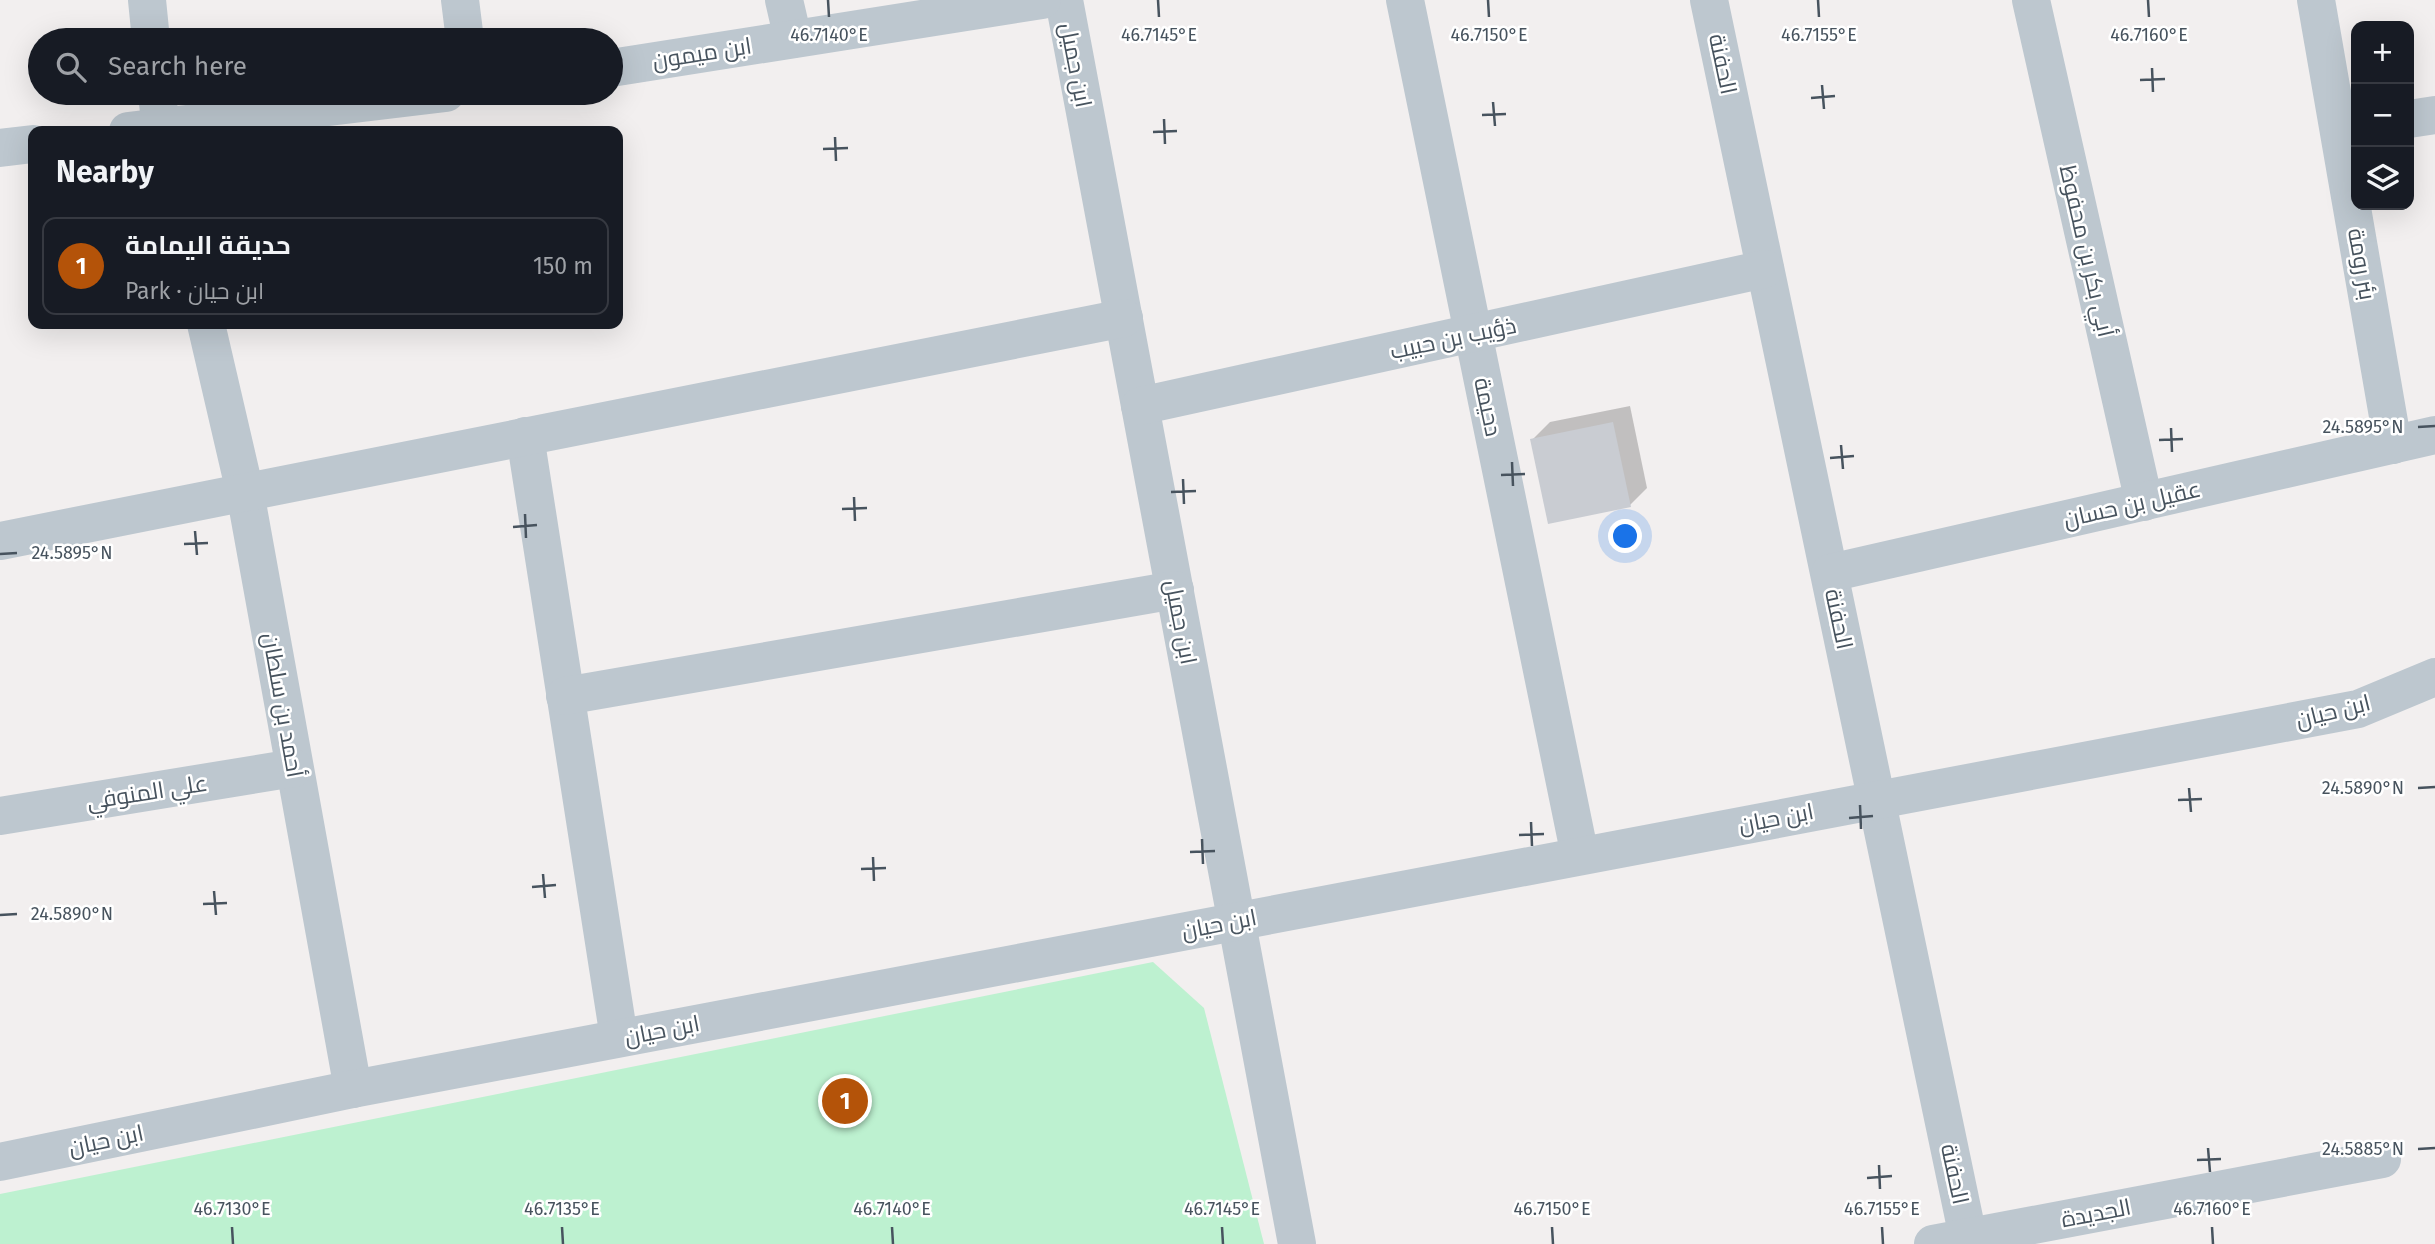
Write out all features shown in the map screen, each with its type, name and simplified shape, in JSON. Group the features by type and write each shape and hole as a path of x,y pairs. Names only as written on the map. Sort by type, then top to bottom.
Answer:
{"street":[{"path":"147,0 150,28"},
{"path":"460,0 464,28"},
{"path":"784,0 793,39"},
{"name":"ابن ميمون","path":"623,66 1042,0"},
{"name":"ابن جميل","path":"1064,0 1297,1244"},
{"name":"دحيمة","path":"1405,0 1580,856"},
{"name":"الحفنة","path":"1709,0 1877,800 1951,1241"},
{"name":"أبي بكر بن محفوظ","path":"2031,0 2144,502"},
{"name":"بئر رومة","path":"2316,0 2347,128 2393,445"},
{"path":"152,121 320,105"},
{"path":"2414,118 2435,115"},
{"path":"0,148 28,145"},
{"name":"ذؤيب بن حبيب","path":"1140,406 1765,269"},
{"path":"0,541 1124,318"},
{"name":"أحمد بن سلطان","path":"207,329 245,492 353,1089"},
{"name":"عقيل بن حسان","path":"1830,573 2435,435"},
{"path":"524,436 620,1038"},
{"path":"565,696 1175,590"},
{"name":"ابن حيان","path":"0,1162 353,1089 2358,709 2435,677"},
{"name":"علي المنوفي","path":"0,816 294,768"},
{"name":"الجديدة","path":"1951,1241 2382,1159"}],"green space":[{"path":"1153,962 1204,1008 1264,1244 0,1244 0,1194"}],"building":[{"path":"1613,422 1631,507 1548,524 1530,439"}],"place":[{"name":"حديقة اليمامة","path":"845,1101"}]}
